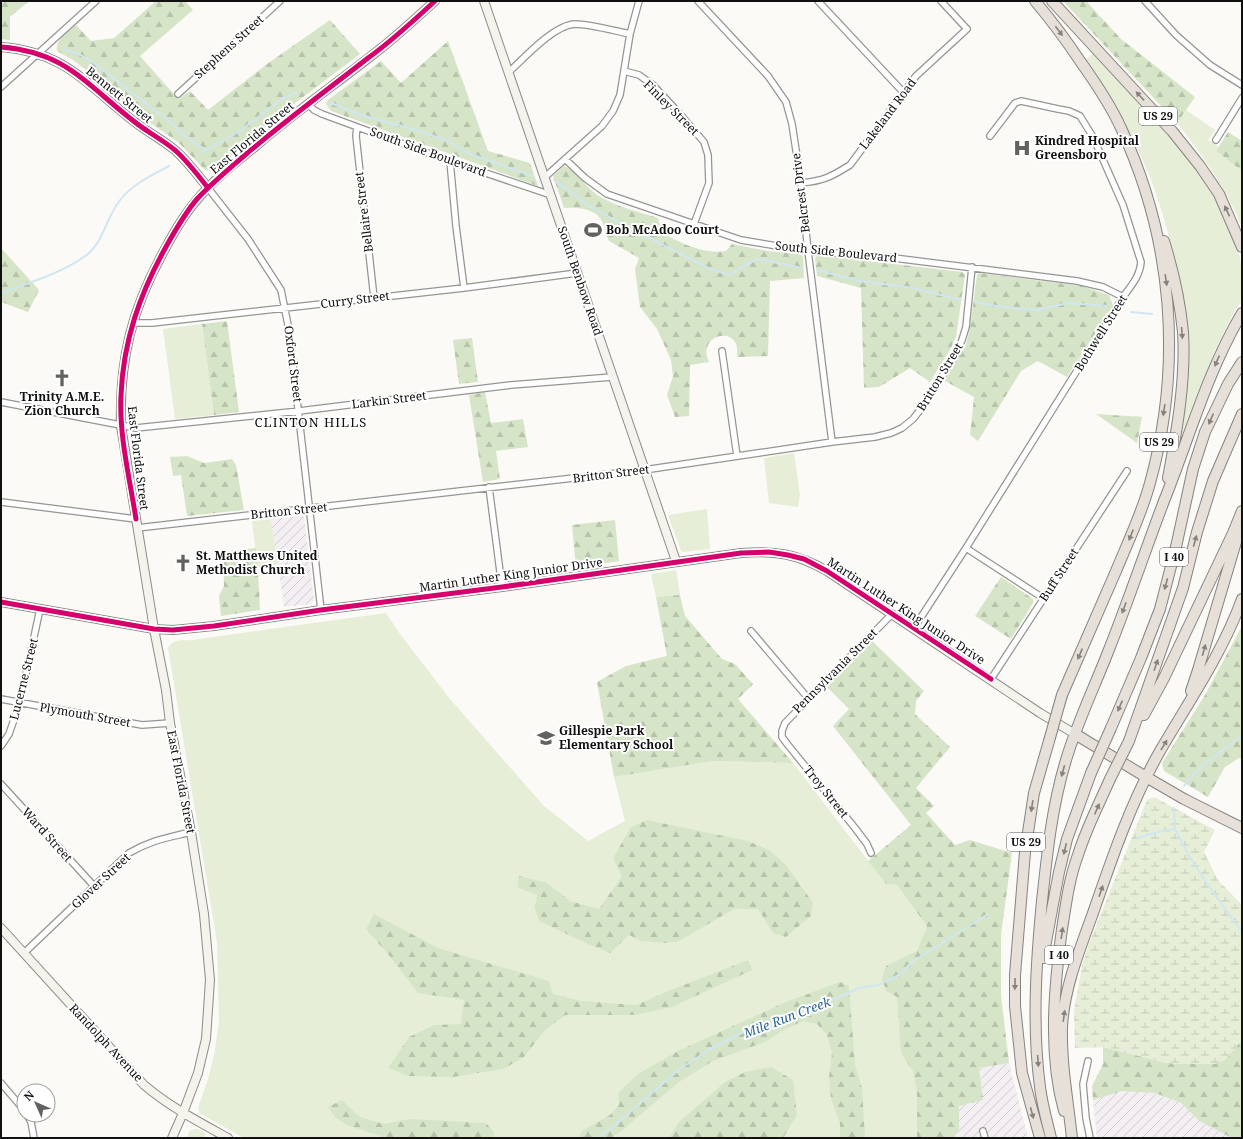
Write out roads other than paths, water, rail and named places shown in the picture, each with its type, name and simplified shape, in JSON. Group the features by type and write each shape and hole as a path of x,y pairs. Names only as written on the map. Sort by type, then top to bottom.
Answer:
{"highway":[{"name":"US 29","path":"1035,1 1068,43 1096,85 1121,128 1139,174 1159,242 1169,308 1169,350 1166,403 1156,460 1150,484 1141,510 1062,695 1034,793 1025,852 1015,975 1015,1012 1022,1073 1040,1138"},
{"name":"US 29","path":"1052,1 1172,131 1200,166 1219,194 1242,247"},
{"path":"1139,174 1149,194 1160,226 1176,291 1183,331 1181,395 1176,439 1168,481 1147,545"},
{"path":"1036,994 1041,911 1052,823 1058,788 1066,759 1109,650 1217,361 1231,332 1242,314"},
{"name":"I 40","path":"1051,1138 1040,1089 1036,1035 1036,994 1059,872 1067,839 1091,772 1141,658 1160,608 1176,547 1193,469 1205,432 1228,384 1242,362"},
{"name":"I 40","path":"1072,1138 1060,1095 1055,1048 1054,1017 1058,956 1067,894 1078,855 1110,779 1129,741 1183,588 1213,481 1242,414"},
{"path":"1129,741 1164,678 1227,546 1242,511"},
{"path":"1183,714 1198,670 1242,521"},
{"path":"1072,1138 1063,1065 1062,1026 1067,994 1079,952 1111,862 1146,777 1226,638 1242,599"},
{"name":"Martin Luther King Junior Drive","path":"1075,734 1184,799 1242,828"}],"main road":[{"name":"East Florida Street","path":"172,1138 198,1073 206,1039 210,980 204,914 191,832 154,629 122,426 120,397 122,376 132,323 148,281 162,254 181,221 193,204 208,188 268,136 382,48 435,1"},
{"name":"South Benbow Road","path":"484,1 676,561"},
{"name":"Bennett Street","path":"1,47 37,53 72,70 132,120 166,144 188,164 208,188"},
{"name":"Martin Luther King Junior Drive","path":"1,602 154,629 173,630 214,626 321,610 502,587 676,561 755,552 788,555 804,559 821,567 1040,713 1075,734"},
{"name":"Randolph Avenue","path":"1,928 144,1085 160,1099 228,1138"}],"street":[{"path":"1,86 96,1"},
{"name":"Stephens Street","path":"178,94 280,1"},
{"path":"545,177 602,126 613,111 620,95 630,34 639,1"},
{"name":"Belcrest Drive","path":"698,1 768,76 786,102 792,124 800,183 832,442"},
{"path":"818,1 904,93"},
{"name":"Lakeland Road","path":"800,183 819,181 850,165 916,76 967,29 941,1"},
{"path":"1145,1 1176,35 1210,65 1242,85"},
{"path":"509,72 553,32 566,26 581,25 630,34"},
{"name":"Finley Street","path":"624,71 639,75 653,85 704,142 708,155 709,183 694,224"},
{"path":"1216,140 1242,98"},
{"name":"Bothwell Street","path":"914,628 966,548 1140,270 1141,262 1123,204 1093,137 1080,116 1069,110 1021,101 1015,104 990,136"},
{"name":"South Side Boulevard","path":"308,104 314,110 322,114 450,161 551,195"},
{"name":"Bellaire Street","path":"357,127 356,136 374,298"},
{"name":"South Side Boulevard","path":"565,159 585,178 607,194 741,240 808,251 886,257 1077,281 1103,287 1123,297"},
{"path":"450,161 464,288"},
{"name":"Oxford Street","path":"208,188 248,239 281,290 285,308 299,411 321,610"},
{"name":"Britton Street","path":"137,528 644,470 891,434 902,428 913,419 924,405 956,354 966,327 972,267"},
{"name":"Curry Street","path":"132,323 152,323 464,288 577,273"},
{"path":"722,351 736,456"},
{"name":"Larkin Street","path":"1,402 136,428 299,411 511,385 612,377"},
{"name":"Buff Street","path":"991,679 1127,471"},
{"path":"489,487 502,587"},
{"path":"1,502 136,519"},
{"path":"966,548 1043,598"},
{"name":"Lucerne Street","path":"1,746 10,734 20,702 40,609"},
{"name":"Pennsylvania Street","path":"782,731 785,723 808,698 892,614"},
{"path":"751,631 808,698"},
{"name":"Plymouth Street","path":"1,699 142,725 170,723"},
{"name":"Troy Street","path":"782,731 782,737 788,746 855,828 867,844 871,853"},
{"name":"Ward Street","path":"1,784 94,886"},
{"name":"Glover Street","path":"24,953 130,853 144,844 191,832"},
{"path":"1088,1061 1083,1084 1086,1118 1090,1138"},
{"path":"1,1083 16,1101"},
{"path":"31,1123 34,1138"},
{"path":"983,1131 984,1138"}],"waterway":[{"path":"64,49 79,54 94,63 175,126 187,138 206,150"},
{"path":"201,153 240,131 283,98 296,93"},
{"path":"331,103 361,115 416,130 448,141 470,154 533,176"},
{"path":"1,293 58,272 88,254 97,244 112,212 121,199 133,187 169,166"},
{"path":"554,180 586,204 708,268 730,275 745,265 758,259 802,268"},
{"path":"817,270 859,281 914,288 960,300"},
{"path":"975,302 996,306 1036,310 1068,303 1107,306"},
{"path":"1131,312 1152,314"},
{"path":"1184,786 1203,765 1242,736"},
{"path":"1174,808 1175,829 1189,856 1242,932"},
{"name":"Mile Run Creek","path":"1138,838 1175,829"},
{"name":"Mile Run Creek","path":"596,1138 610,1129 681,1068 709,1050 751,1028 774,1024 860,988 878,985 899,975 912,962 988,914"}],"place":[{"name":"Kindred Hospital Greensboro","path":"1022,148"},
{"name":"Bob McAdoo Court","path":"593,230"},
{"name":"Trinity A.M.E. Zion Church","path":"62,378"},
{"name":"St. Matthews United Methodist Church","path":"183,563"},
{"name":"Gillespie Park Elementary School","path":"546,738"}],"district":[{"name":"CLINTON HILLS","path":"311,422"}]}
